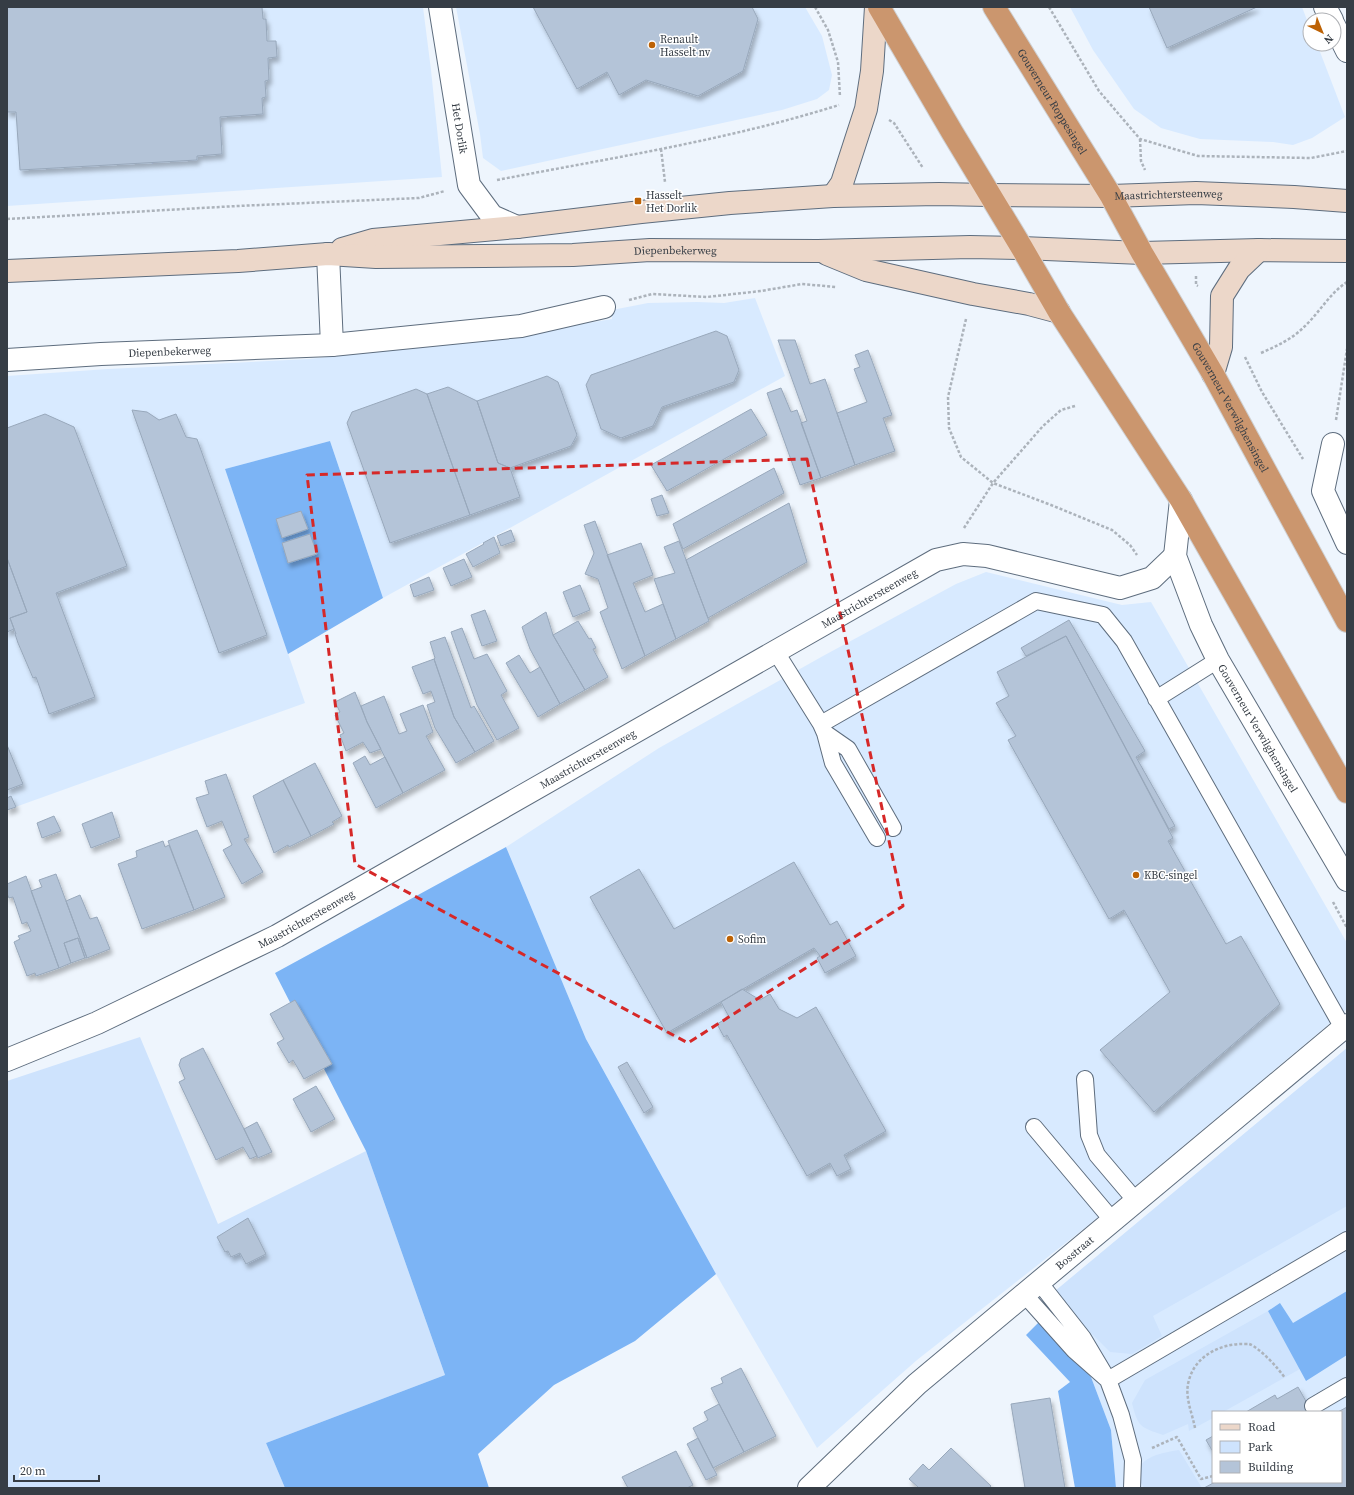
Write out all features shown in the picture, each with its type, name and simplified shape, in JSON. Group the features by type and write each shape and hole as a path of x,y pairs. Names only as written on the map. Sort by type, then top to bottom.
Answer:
{"highway":[{"path":"879,7 1059,312 1181,500 1347,792"},
{"name":"Gouverneur Roppesingel","path":"994,7 1111,196"},
{"name":"Gouverneur Verwilghensingel","path":"1111,196 1142,253 1213,374 1347,620"}],"main road":[{"path":"833,196 842,183 866,109 872,71 876,7"},
{"name":"Maastrichtersteenweg","path":"989,195 1111,196 1196,193 1294,197 1347,202"},
{"name":"Diepenbekerweg","path":"328,254 373,240 518,227 663,210 833,196 939,194 989,195"},
{"name":"Diepenbekerweg","path":"7,271 238,261 328,254 376,257 573,255 650,250 818,251 970,247 1022,248"},
{"path":"1022,248 1142,253 1259,250 1347,251"},
{"path":"1213,374 1221,347 1222,296 1239,269 1259,250"},
{"path":"818,251 866,270 973,294 1029,304 1059,312"}],"street":[{"name":"Het Dorlik","path":"440,7 469,185 492,216 518,227"},
{"path":"1342,41 1347,51"},
{"path":"328,254 332,345"},
{"name":"Diepenbekerweg","path":"7,360 101,354 332,345 521,326 604,307"},
{"path":"1333,444 1322,491 1347,543"},
{"name":"Gouverneur Verwilghensingel","path":"1181,500 1175,556 1201,625 1218,660 1347,880"},
{"name":"Maastrichtersteenweg","path":"7,1060 97,1023 277,936 936,560 963,554 987,556 1120,588 1152,578 1175,556"},
{"name":"Bosstraat","path":"809,1488 917,1384 1345,1027"}],"lane":[{"path":"823,729 1036,601 1103,615 1124,641 1345,1027"},
{"path":"776,652 823,729 833,763 877,838"},
{"path":"1156,698 1218,660"},
{"path":"823,729 848,749 893,828"},
{"path":"1085,1079 1089,1135 1097,1155 1136,1201"},
{"path":"1034,1127 1113,1221"},
{"path":"1108,1380 1347,1240"},
{"path":"1032,1288 1083,1338 1108,1380 1121,1415 1133,1460 1133,1487"},
{"path":"1313,1406 1347,1386"}],"path":[{"path":"815,7 828,30 838,62 840,105"},
{"path":"1049,7 1099,91 1140,139 1198,156 1311,158 1347,151"},
{"path":"661,148 665,182"},
{"path":"1262,353 1285,342 1304,327 1338,287 1347,282"},
{"path":"604,307 652,294 707,297 761,291 802,284 838,288"},
{"path":"1333,444 1347,349"},
{"path":"962,531 993,483 1043,426 1062,410 1075,406"},
{"path":"1195,1428 1188,1400 1189,1380 1196,1365 1210,1352 1230,1344 1250,1344 1278,1367 1285,1378"},
{"path":"1129,1443 1151,1448 1177,1437 1201,1479 1212,1476"}],"highlighted area":[{"path":"807,459 903,906 688,1043 355,864 307,475"}],"shaded area":[{"path":"7,7 423,7 442,177 7,206"},
{"path":"456,7 805,7 822,36 832,75 829,90 817,99 782,110 501,171 483,158 480,134"},
{"path":"1070,7 1302,7 1304,12 1302,12 1302,52 1320,52 1345,117 1312,138 1293,145 1273,142 1200,139 1161,128 1134,109 1093,50"},
{"path":"755,298 785,376 383,598 330,441 225,469 305,703 7,810 7,376 108,369 309,359 491,339 612,319 612,310 648,303 724,303"},
{"path":"330,441 383,598 288,654 225,469"},
{"path":"986,572 1122,605 1151,602 1347,943 1347,1009 1086,1227 917,1360 817,1448 716,1274 586,1039 506,847 659,748 823,656 956,584"},
{"path":"506,847 586,1039 716,1274 635,1341 554,1385 478,1454 489,1488 285,1488 266,1443 445,1375 366,1151 275,973"},
{"path":"1347,1048 1347,1488 1116,1488 1111,1430 1091,1377 1033,1310"},
{"path":"1347,1291 1347,1355 1306,1381 1268,1311 1280,1303 1293,1323"},
{"path":"1041,1320 1091,1377 1111,1430 1116,1488 1075,1488 1058,1391 1070,1382 1026,1335"}],"green space":[{"path":"140,1037 218,1224 366,1151 445,1375 266,1443 285,1488 7,1488 7,1081"},
{"path":"1347,1048 1347,1206 1153,1316 1162,1336 1132,1354 1110,1352 1080,1322 1055,1291"},
{"path":"1268,1311 1300,1369 1225,1411 1212,1411 1212,1419 1189,1431 1188,1424 1163,1435 1145,1428 1138,1422 1136,1417 1132,1403 1145,1380"},
{"path":"1179,1450 1202,1488 1144,1488 1139,1478 1139,1471 1142,1464 1154,1456"}],"building":[{"path":"7,7 262,7 263,19 266,19 267,41 276,41 277,57 268,58 269,80 265,81 266,97 262,98 263,114 220,117 222,154 197,156 197,160 20,170 16,112 7,112"},
{"name":"Renault Hasselt nv","path":"533,7 752,7 758,19 743,71 698,96 646,80 619,95 607,72 577,89"},
{"path":"1149,7 1257,7 1167,48"},
{"path":"716,331 727,336 739,370 734,382 662,407 653,426 621,438 601,429 586,385 591,375"},
{"path":"778,340 795,340 810,384 825,379 855,465 821,478 801,423 807,421"},
{"path":"868,350 892,415 883,418 895,451 855,465 837,413 867,402 854,369 860,367 855,355"},
{"path":"547,376 558,382 577,435 571,446 510,468 498,463 477,401"},
{"path":"448,387 477,401 498,463 510,468 520,497 470,515 427,394"},
{"path":"781,388 791,412 797,410 821,478 800,485 767,393"},
{"path":"416,389 427,394 470,515 390,543 347,423 352,412"},
{"path":"751,409 767,435 667,491 651,465"},
{"path":"132,410 147,412 159,420 176,414 186,437 197,439 267,635 219,653"},
{"path":"45,414 74,427 127,566 56,593 95,697 49,714 36,677 33,678 18,643 10,618 27,612 7,558 7,428"},
{"path":"774,468 784,493 683,549 673,524"},
{"path":"662,495 669,513 657,516 651,499"},
{"path":"789,503 807,562 708,618 686,560"},
{"path":"301,511 308,529 282,538 276,519"},
{"path":"595,521 645,656 622,669 600,612 608,608 598,579 585,574 594,553 584,525"},
{"path":"511,530 515,541 501,546 497,536"},
{"path":"310,534 317,554 288,563 282,543"},
{"path":"494,537 500,553 473,567 466,554"},
{"path":"679,541 709,621 676,639 654,579 675,573 664,547"},
{"path":"641,543 653,575 633,583 645,612 663,604 676,639 645,656 607,555"},
{"path":"7,558 27,612 10,618 14,629 7,632"},
{"path":"464,559 472,577 451,586 443,568"},
{"path":"429,577 434,590 414,597 410,585"},
{"path":"580,585 590,610 573,617 563,592"},
{"path":"485,610 497,641 482,646 471,615"},
{"path":"546,612 553,635 585,690 560,704 530,649 522,627"},
{"path":"1069,620 1145,751 1136,757 1175,826 1169,829 1066,636 1026,656 1021,648"},
{"path":"578,621 589,639 591,638 596,648 593,649 608,677 585,690 553,635"},
{"path":"462,628 474,659 487,654 507,691 501,695 519,728 497,740 477,705 451,632"},
{"name":"KBC-singel","path":"1066,636 1173,838 1168,841 1226,944 1241,936 1280,1004 1154,1112 1100,1050 1170,992 1124,910 1109,919 1008,740 1016,736 996,703 1009,696 997,672"},
{"path":"445,637 471,708 474,706 494,741 475,752 454,717 434,659 435,658 430,642"},
{"path":"519,655 530,673 540,667 560,704 538,717 506,663"},
{"path":"434,659 454,717 475,752 456,763 435,728 427,705 435,702 431,691 423,694 412,667"},
{"path":"355,692 367,722 381,749 370,753 363,742 346,751 340,735 344,733 335,715 340,712 335,702"},
{"path":"384,696 399,734 407,731 400,714 423,705 433,732 426,736 445,770 403,793 367,722 361,706"},
{"path":"7,745 23,784 7,790"},
{"path":"365,756 370,765 385,757 403,793 376,808 353,763"},
{"path":"315,763 342,816 332,822 334,824 311,836 283,780"},
{"path":"226,774 249,837 244,839 263,872 242,884 223,850 232,845 222,821 207,827 196,798 209,794 205,781"},
{"path":"283,780 311,836 289,847 288,845 274,853 253,796"},
{"path":"11,796 16,807 7,810 7,798"},
{"path":"112,812 120,837 91,848 82,824"},
{"path":"54,816 61,831 42,838 37,823"},
{"path":"197,830 225,897 194,910 168,841"},
{"path":"163,841 165,847 169,845 194,910 142,929 118,864 137,857 136,851"},
{"name":"Sofim","path":"794,862 830,925 837,921 856,956 825,973 817,958 820,956 814,948 667,1033 590,897 639,869 674,929"},
{"path":"56,874 87,958 85,958 78,938 64,943 71,963 59,968 31,891 42,887 39,880"},
{"path":"26,876 59,968 36,976 35,973 27,976 14,942 20,939 18,936 31,931 27,922 22,924 13,897 9,898 7,894 7,884"},
{"path":"80,895 90,919 97,917 110,949 87,958 66,901"},
{"path":"78,938 85,958 71,963 64,943"},
{"path":"742,989 760,1000 770,994 779,1009 797,1018 816,1007 886,1131 844,1155 851,1169 837,1176 830,1163 807,1176 727,1035 724,1037 717,1024 729,1017 721,1002"},
{"path":"295,1000 332,1064 304,1079 293,1060 289,1063 277,1043 284,1039 270,1014"},
{"path":"203,1048 257,1156 250,1159 243,1147 216,1160 179,1082 185,1079 179,1065 181,1059"},
{"path":"627,1062 653,1107 644,1113 618,1067"},
{"path":"316,1086 335,1119 311,1132 293,1099"},
{"path":"257,1122 272,1152 258,1158 244,1129"},
{"path":"248,1218 266,1254 246,1264 240,1253 231,1257 228,1251 225,1252 217,1237"},
{"path":"741,1368 776,1436 744,1452 711,1388 723,1383 721,1378"},
{"path":"1298,1387 1311,1411 1248,1411 1275,1395 1277,1399"},
{"path":"1050,1398 1065,1488 1025,1488 1011,1404"},
{"path":"719,1404 744,1452 713,1468 693,1428 708,1420 704,1412"},
{"path":"1347,1407 1347,1488 1204,1488 1213,1483 1342,1483 1342,1411 1340,1411"},
{"path":"1212,1437 1212,1450 1206,1440"},
{"path":"698,1438 717,1475 706,1480 687,1444"},
{"path":"951,1448 991,1486 989,1488 919,1488 909,1479 923,1464 929,1470"},
{"path":"676,1451 693,1485 687,1488 628,1488 622,1477"}],"place":[{"name":"Renault Hasselt nv","path":"652,45"},
{"name":"Hasselt Het Dorlik","path":"638,201"},
{"name":"KBC-singel","path":"1136,875"},
{"name":"Sofim","path":"730,939"}]}
